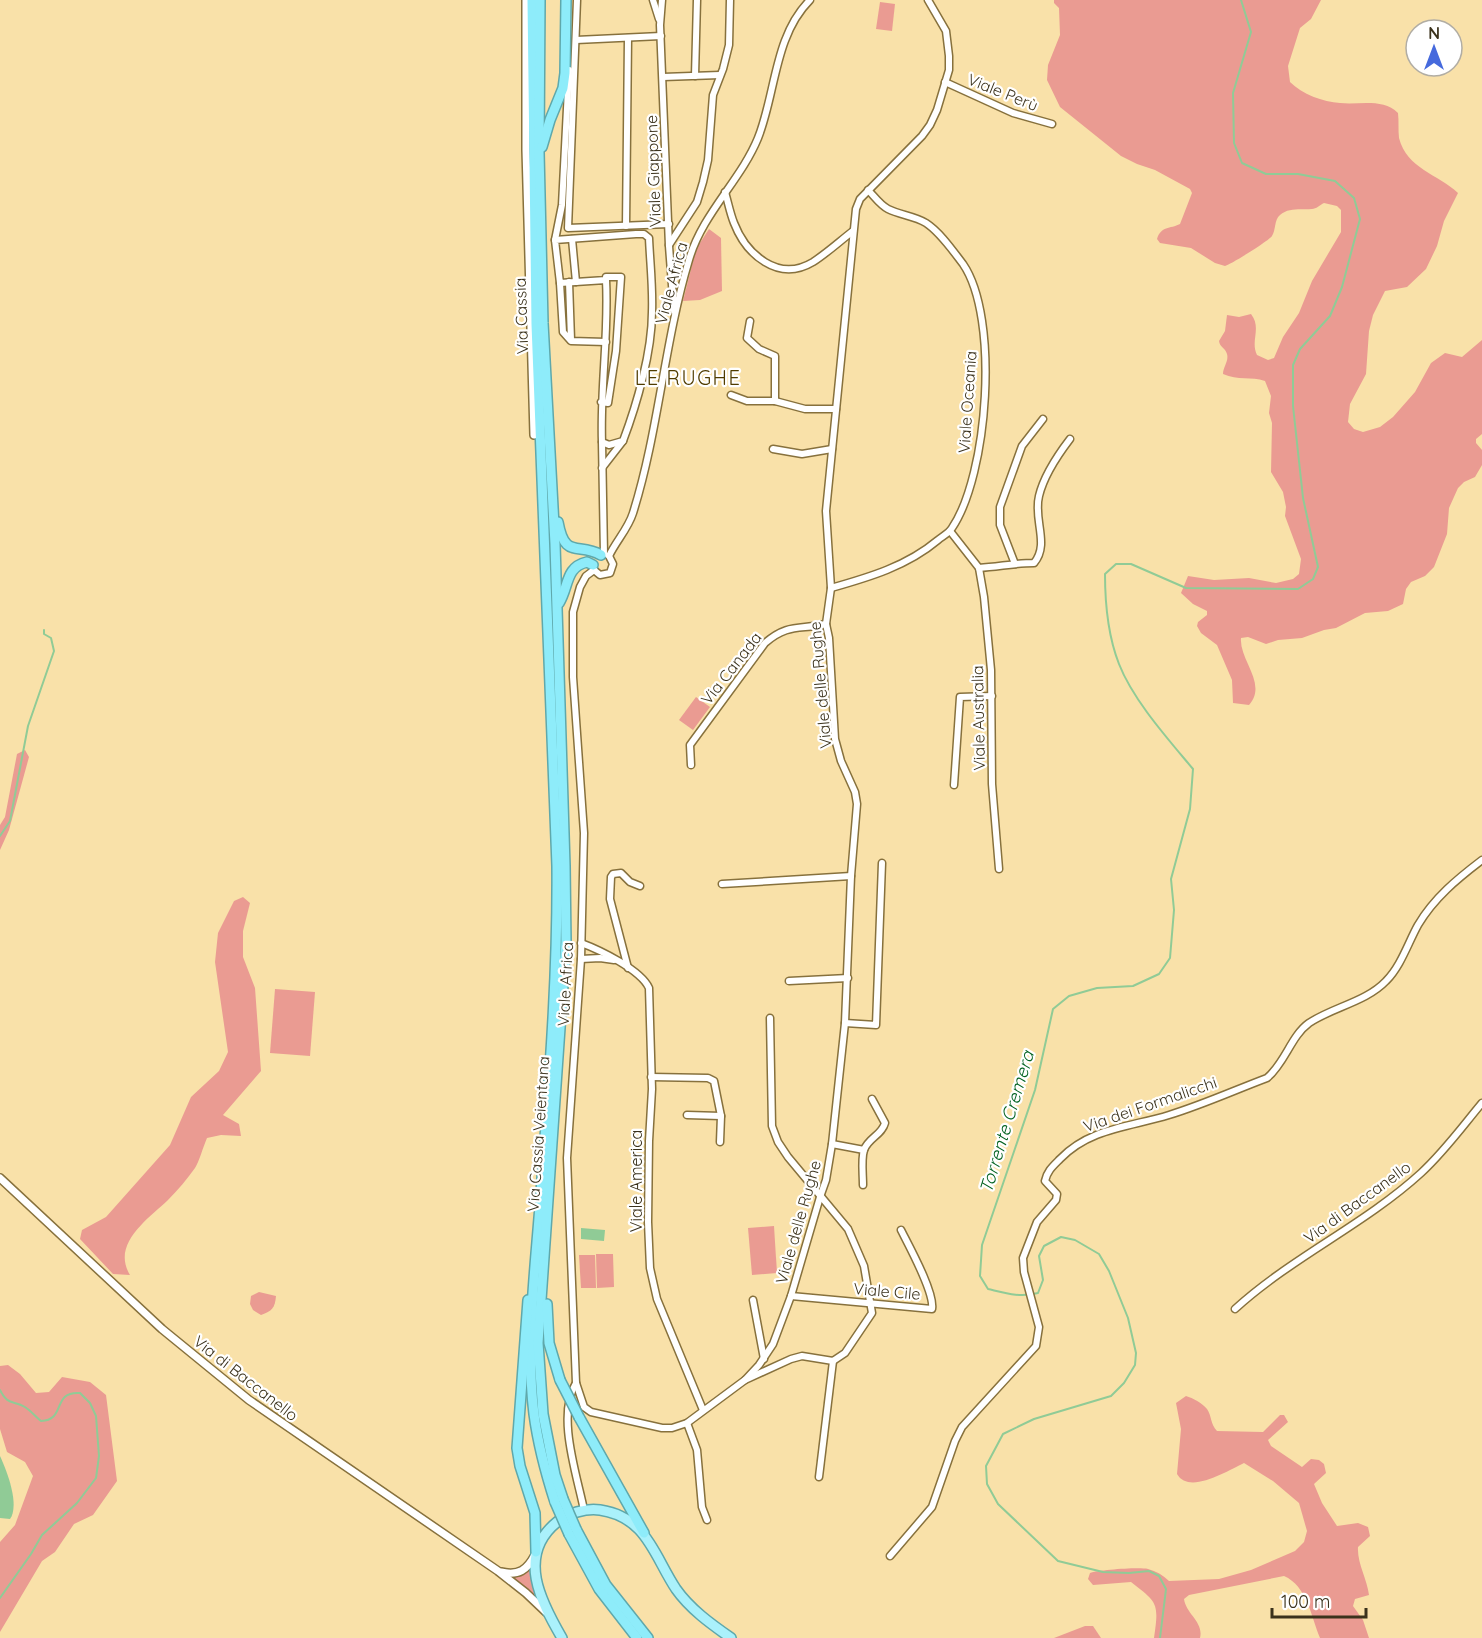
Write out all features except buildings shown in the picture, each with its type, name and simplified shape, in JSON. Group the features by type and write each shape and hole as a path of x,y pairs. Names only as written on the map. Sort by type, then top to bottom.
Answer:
{"highway":[{"name":"Via Cassia","path":"532,0 536,324 548,632"},
{"name":"Via Cassia","path":"540,0 539,152 543,323 557,605"},
{"path":"539,152 544,145 550,120 563,88 568,0"},
{"path":"534,435 538,527 544,543"},
{"path":"553,505 564,541 577,550 595,551 604,555"},
{"path":"557,605 562,598 569,573 579,564 587,561 594,567"},
{"name":"Via Cassia Veientana","path":"557,605 566,942 540,1260 539,1372 543,1414 559,1501 599,1589 637,1638"},
{"name":"Via Cassia Veientana","path":"542,1233 558,940 548,632"},
{"path":"540,1260 549,1343 560,1380 644,1533"},
{"path":"536,1552 535,1513 520,1466 517,1429 529,1286 540,1260"},
{"name":"Via Cassia Veientana","path":"572,1532 606,1585 648,1638"}],"main road":[{"path":"562,1638 548,1614 536,1580 536,1552 544,1536 565,1517 584,1510 599,1510 630,1522 644,1533 676,1589 696,1612 731,1638"}],"street":[{"path":"524,0 534,435"},
{"path":"568,0 567,128 562,205 555,240 563,332 571,340 606,342"},
{"path":"577,0 568,228 669,224"},
{"name":"Viale Giappone","path":"653,0 661,36 669,246 675,315"},
{"name":"Viale Giappone","path":"660,26 662,0"},
{"path":"695,76 697,0"},
{"path":"669,246 697,202 708,160 712,95 729,45 730,0"},
{"name":"Viale Africa","path":"584,1510 567,1425 571,1390 576,1383 567,1158 581,959 584,832 573,677 573,612 580,587 594,567 596,558 604,555 633,515 675,315 696,240 750,154 758,137 787,34 800,11 810,0"},
{"name":"Viale delle Rughe","path":"745,1380 764,1360 773,1344 791,1296 826,1180 832,1144 845,1023 856,798 835,739 829,638 826,624 831,588 825,526 856,209 860,199 930,125 949,70 946,31 928,0"},
{"path":"576,40 661,36"},
{"path":"626,226 628,38"},
{"path":"663,77 720,75"},
{"name":"Viale Perù","path":"945,82 1005,110 1052,124"},
{"name":"Viale Oceania","path":"831,588 894,568 929,548 950,531 964,504 979,452 983,414 986,349 984,322 964,265 927,224 886,208 868,190"},
{"path":"725,192 734,224 749,251 765,263 781,269 795,269 812,263 853,231"},
{"name":"Viale Africa","path":"572,239 636,234 644,234 649,238 652,313 645,364 632,417 622,441"},
{"path":"555,240 572,239 571,340"},
{"path":"560,283 621,277 615,361 608,403 601,402"},
{"path":"604,555 601,402 608,309 606,280"},
{"path":"750,321 747,338 759,348 775,356 775,401"},
{"path":"731,395 747,401 775,401 805,409 836,409"},
{"path":"1015,564 1000,525 1000,507 1022,446 1043,419"},
{"path":"979,568 1034,563 1041,555 1039,497 1047,475 1070,439"},
{"path":"602,442 609,445 622,441"},
{"path":"602,469 622,441"},
{"path":"773,449 802,454 832,449"},
{"name":"Viale Australia","path":"950,531 979,568 987,619 992,696 992,784 999,869"},
{"name":"Viale Africa","path":"594,567 600,575 610,573 613,564 604,555"},
{"name":"Via Canada","path":"691,765 690,745 765,642 777,633 789,629 826,624"},
{"path":"954,785 960,697 992,696"},
{"name":"Via dei Formalicchi","path":"890,1556 932,1507 962,1427 1036,1346 1039,1337 1036,1315 1023,1258 1037,1222 1056,1200 1057,1194 1045,1181 1046,1173 1087,1137 1170,1115 1268,1078 1275,1072 1301,1031 1308,1024 1386,982 1435,900 1482,860"},
{"path":"845,1023 876,1025 882,863"},
{"path":"628,969 610,899 610,877 621,873 630,882 640,886"},
{"path":"722,884 851,876"},
{"name":"Viale America","path":"581,943 602,951 645,981 650,988 648,1222 652,1280 664,1317 703,1410"},
{"path":"581,959 614,960"},
{"path":"789,981 848,978"},
{"path":"576,1383 584,1407 591,1412 662,1428 672,1428 687,1423 745,1380 791,1359 802,1356 833,1361 845,1353 872,1313 864,1266 848,1229 788,1157 778,1142 772,1126 770,1018"},
{"path":"651,1077 712,1080 717,1089 721,1116 720,1142"},
{"path":"863,1185 864,1150 883,1130 885,1123 872,1099"},
{"name":"Via di Baccanello","path":"1235,1309 1262,1285 1372,1211 1420,1173 1445,1148 1482,1103"},
{"path":"687,1115 721,1116"},
{"path":"832,1144 864,1150"},
{"name":"Via di Baccanello","path":"0,1178 162,1329 249,1400 498,1571 548,1614"},
{"name":"Viale Cile","path":"791,1296 932,1309 933,1304 926,1283 901,1230"},
{"path":"753,1300 764,1360"},
{"path":"819,1477 833,1361"},
{"path":"687,1423 697,1450 702,1507 707,1520"},
{"path":"498,1571 510,1574 521,1572 527,1568 536,1552"}],"shaded area":[{"path":"1054,0 1321,0 1311,19 1300,28 1288,66 1290,82 1307,94 1327,101 1371,103 1392,108 1398,113 1399,138 1409,157 1458,193 1444,221 1437,246 1426,269 1407,287 1385,291 1373,315 1369,331 1366,374 1350,404 1348,422 1354,429 1363,432 1380,427 1393,417 1415,392 1431,363 1445,353 1462,357 1482,340 1482,434 1476,439 1476,443 1482,450 1482,465 1475,477 1458,488 1449,508 1447,534 1434,567 1425,576 1411,582 1406,589 1403,604 1388,611 1365,613 1336,628 1302,638 1278,640 1266,644 1248,637 1241,638 1244,655 1254,680 1254,697 1249,705 1233,703 1232,680 1217,645 1201,633 1197,626 1198,622 1207,615 1207,611 1193,604 1181,593 1188,576 1214,580 1249,578 1276,583 1293,579 1299,574 1301,559 1285,516 1283,492 1271,472 1272,423 1269,413 1271,396 1265,381 1223,374 1227,357 1219,341 1225,331 1227,315 1239,317 1251,314 1256,324 1255,350 1257,355 1268,360 1274,358 1283,337 1299,313 1312,281 1341,232 1341,210 1337,206 1324,203 1313,209 1284,212 1278,217 1270,238 1225,266 1215,263 1191,248 1160,243 1157,239 1161,232 1180,224 1192,193 1190,189 1155,170 1121,156 1060,107 1047,80 1048,65 1060,35 1059,8"},
{"path":"880,2 895,4 892,31 876,29"},
{"path":"709,229 721,238 722,291 700,300 683,301 696,249"},
{"path":"696,697 710,707 693,730 679,720"},
{"path":"25,750 29,757 9,830 0,850 0,825 5,817 17,754"},
{"path":"243,897 250,903 243,931 243,957 255,988 261,1071 223,1115 239,1124 241,1136 221,1135 207,1138 192,1172 172,1196 142,1224 128,1243 125,1264 130,1275 113,1274 80,1239 82,1230 106,1217 170,1145 191,1097 219,1071 228,1052 215,962 218,933 234,901"},
{"path":"275,989 315,992 310,1056 270,1053"},
{"path":"774,1226 777,1273 752,1275 748,1228"},
{"path":"581,1228 605,1230 604,1241 581,1239"},
{"path":"596,1254 613,1254 614,1287 597,1288"},
{"path":"579,1255 595,1255 596,1288 581,1288"},
{"path":"259,1292 276,1296 272,1308 261,1315 253,1310 250,1304 251,1296"},
{"path":"8,1365 20,1374 36,1393 49,1392 62,1377 90,1382 106,1395 117,1481 93,1515 74,1524 55,1552 42,1561 0,1632 0,1542 15,1525 33,1476 25,1462 7,1452 0,1429 0,1366"},
{"path":"1186,1396 1207,1409 1217,1431 1263,1432 1280,1415 1284,1415 1288,1422 1268,1440 1271,1446 1302,1467 1311,1459 1319,1460 1324,1464 1326,1473 1314,1484 1322,1503 1337,1526 1358,1523 1368,1527 1370,1536 1358,1547 1369,1595 1355,1599 1353,1606 1363,1620 1369,1638 1320,1638 1303,1594 1292,1581 1284,1576 1189,1595 1184,1599 1185,1604 1199,1627 1200,1638 1154,1638 1156,1610 1147,1595 1131,1582 1093,1585 1088,1579 1090,1573 1136,1568 1154,1571 1169,1581 1219,1579 1251,1570 1295,1551 1304,1542 1307,1531 1299,1503 1273,1481 1244,1463 1218,1476 1199,1482 1183,1480 1177,1474 1181,1429 1176,1403"},
{"path":"0,1456 13,1497 13,1513 10,1519 0,1518"},
{"path":"531,1568 532,1584 540,1602 511,1576 524,1575"},
{"path":"1085,1626 1093,1626 1101,1638 1054,1638"}],"waterway":[{"name":"Torrente Cremera","path":"1160,1638 1166,1589 1159,1576 1149,1571 1103,1572 1058,1561 998,1504 987,1484 986,1466 1003,1434 1034,1419 1111,1396 1124,1383 1135,1365 1136,1353 1128,1318 1109,1271 1099,1254 1075,1240 1061,1237 1044,1246 1039,1256 1043,1280 1038,1293 1019,1295 988,1289 980,1276 982,1245 1035,1090 1053,1009 1069,996 1097,988 1133,986 1159,974 1170,958 1174,910 1171,879 1190,809 1193,769 1162,732 1125,678 1112,642 1105,574 1116,564 1131,564 1186,588 1298,589 1313,579 1318,567 1303,498 1293,406 1293,365 1300,349 1330,316 1342,287 1360,219 1354,198 1335,181 1298,174 1266,174 1242,163 1234,143 1233,93 1251,32 1241,0"},
{"path":"0,836 10,821 28,726 54,651 51,638 44,634 44,630"},
{"path":"0,1390 8,1401 25,1407 41,1421 54,1416 65,1396 80,1393 90,1403 96,1416 99,1456 96,1478 77,1503 42,1535 0,1598"}],"district":[{"name":"LE RUGHE","path":"688,378"}]}
